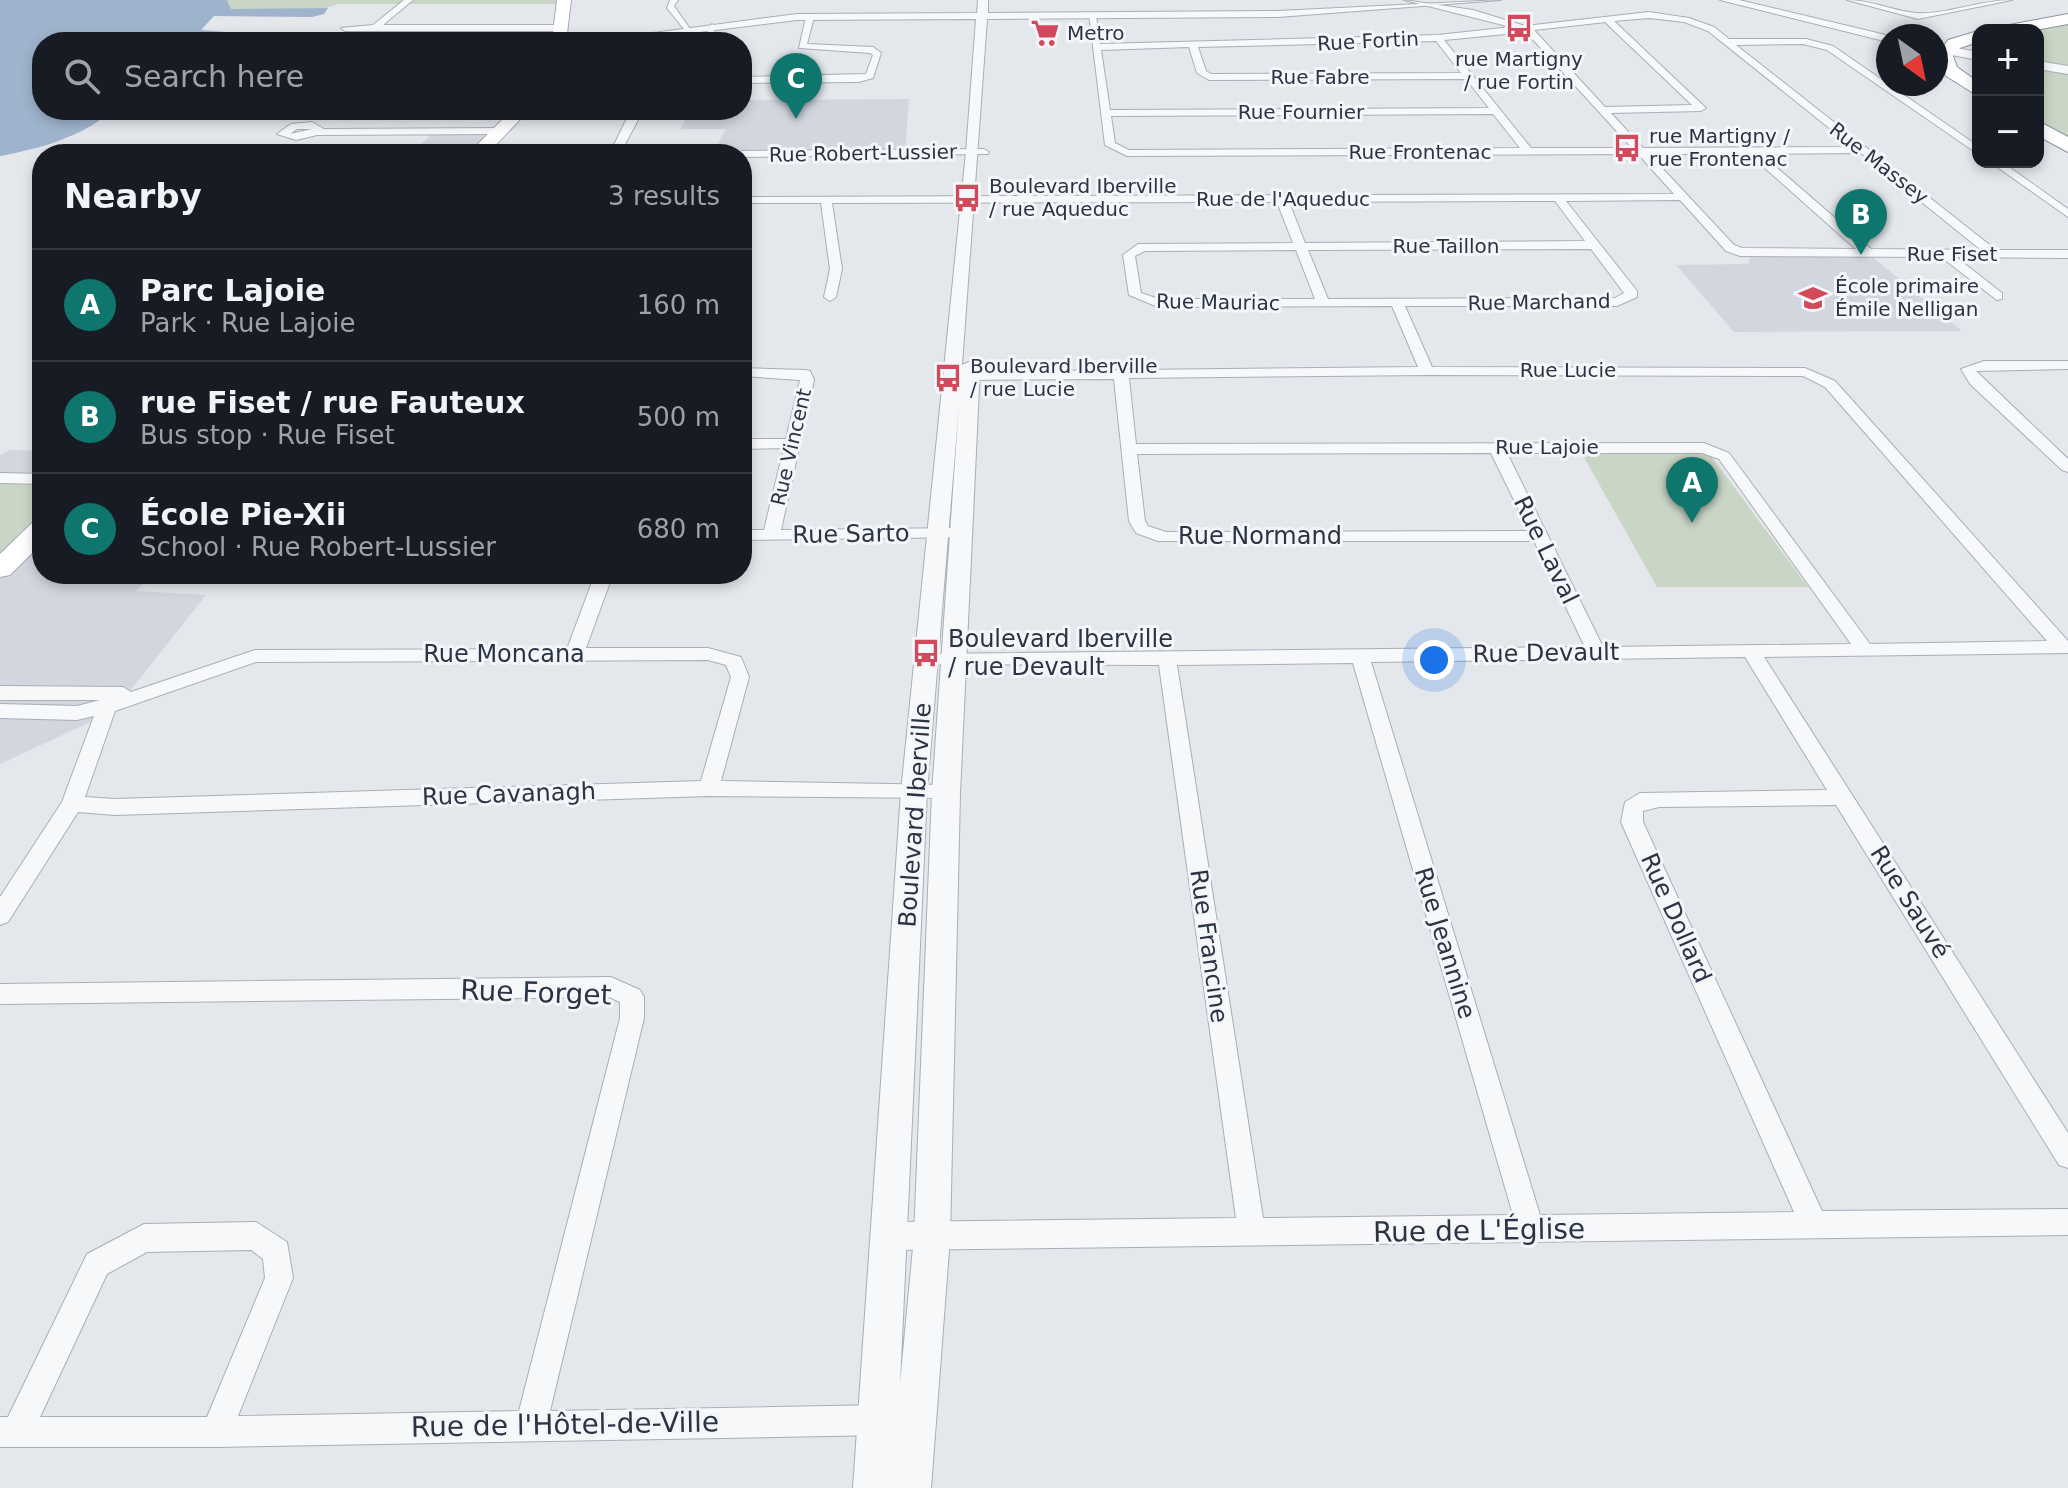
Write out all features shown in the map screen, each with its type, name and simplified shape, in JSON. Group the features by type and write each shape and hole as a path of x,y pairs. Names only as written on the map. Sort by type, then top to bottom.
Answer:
{"highway":[{"path":"2041,24 2068,19"},
{"path":"1948,47 1972,38"},
{"path":"1948,69 1972,86"},
{"path":"2044,131 2068,146"}],"main road":[{"path":"560,32 564,0"},
{"path":"487,144 512,120"},
{"path":"0,569 32,538"}],"street":[{"path":"375,28 409,0"},
{"path":"674,0 670,6 690,31"},
{"name":"Boulevard Iberville","path":"910,1488 896,1419 891,1236 941,657 961,533 962,376 986,16 983,0"},
{"name":"Boulevard Iberville","path":"986,16 992,0"},
{"path":"1408,0 1529,30 1680,197"},
{"path":"681,32 762,18 1278,14 1496,0"},
{"path":"1725,0 1876,36"},
{"path":"1851,0 1918,16 2008,0"},
{"name":"Rue Frontenac","path":"1092,16 1110,145 1127,153 1862,150"},
{"name":"Rue Fortin","path":"1098,47 1438,38 1670,16 1706,26 1727,42"},
{"path":"752,80 859,79 870,76 878,55 873,50 802,46 810,17"},
{"path":"1603,110 1701,108 1609,21"},
{"path":"710,32 712,27"},
{"path":"345,28 481,32"},
{"path":"1438,38 1528,151"},
{"path":"1727,42 1803,41 1830,48 1972,147"},
{"name":"Rue Massey","path":"1727,42 1994,254"},
{"name":"Rue Fabre","path":"1193,46 1202,73 1209,77 1467,76"},
{"path":"1948,51 1972,55"},
{"path":"2044,66 2068,70"},
{"name":"Rue Fournier","path":"1106,113 1496,111"},
{"path":"620,144 633,120"},
{"path":"317,132 501,131"},
{"path":"1752,151 1869,254"},
{"name":"Rue Robert-Lussier","path":"752,154 978,152"},
{"path":"2003,168 2068,214"},
{"name":"Rue Fiset","path":"1680,197 1730,248 1740,252 2068,254"},
{"name":"Rue de l'Aqueduc","path":"752,200 1680,197"},
{"path":"1282,199 1323,303"},
{"name":"Rue Marchand","path":"1323,303 1617,302 1627,298 1632,294 1559,199"},
{"path":"826,201 836,269 830,297"},
{"name":"Rue Taillon","path":"1300,246 1593,245"},
{"name":"Rue Mauriac","path":"1300,246 1133,250 1129,255 1135,295 1158,303 1323,303"},
{"path":"1945,254 1997,296"},
{"path":"1397,303 1427,371"},
{"path":"2068,365 1984,365 1968,369 1975,381 2068,467"},
{"name":"Rue Lucie","path":"962,376 1791,370 1818,377 1830,384 2065,647"},
{"name":"Rue Vincent","path":"752,372 805,374 807,380 771,535"},
{"name":"Rue Normand","path":"1121,374 1137,521 1142,529 1164,537 1538,536"},
{"name":"Boulevard Iberville","path":"941,657 936,533 962,376"},
{"path":"752,444 793,443"},
{"name":"Rue Lajoie","path":"1129,449 1695,446 1724,456 1864,649"},
{"name":"Rue Laval","path":"1496,447 1597,653"},
{"path":"0,478 32,479"},
{"name":"Rue Sarto","path":"752,535 961,533"},
{"path":"575,653 600,584"},
{"name":"Rue Devault","path":"941,657 1167,659 2065,647"},
{"name":"Rue Sauvé","path":"1750,650 2068,1156"},
{"name":"Rue Moncana","path":"0,711 77,713 255,656 708,654 734,661 740,677 709,788"},
{"name":"Rue Jeannine","path":"1360,656 1531,1230"},
{"name":"Rue Francine","path":"1167,659 1252,1234"},
{"name":"Rue Moncana","path":"0,693 109,701"},
{"path":"0,916 72,804 109,701"},
{"name":"Rue Cavanagh","path":"72,804 115,807 709,788 930,793"},
{"name":"Boulevard Iberville","path":"874,1488 896,1419 932,1237 930,793"},
{"name":"Rue Dollard","path":"1813,1222 1632,822 1632,808 1640,801 1659,799 1844,797"},
{"name":"Rue Forget","path":"0,994 611,987 632,997 632,1018 531,1424"},
{"name":"Rue de L'Église","path":"891,1236 1531,1230 1813,1222 2068,1222"},
{"name":"Rue de l'Hôtel-de-Ville","path":"216,1432 279,1278 277,1252 256,1236 144,1238 97,1264 9,1432 216,1432 896,1419"}],"shaded area":[{"path":"909,99 905,153 752,154 752,144 718,144 726,129 681,129 685,120 752,120 752,100"},
{"path":"501,131 486,144 421,144 434,132"},
{"name":"École primaire Émile Nelligan","path":"1751,254 1869,254 1962,331 1734,332 1676,265 1748,264"},
{"path":"9,450 32,451 32,477 0,476 0,455"},
{"path":"32,520 32,584 142,584 136,591 206,595 114,711 0,764 0,554"}],"green space":[{"path":"227,0 564,0 563,4 338,4 313,10 286,11 231,9"},
{"path":"2068,23 2068,139 2044,124 2044,28"},
{"path":"1581,452 1701,452 1711,456 1808,587 1657,587"},
{"path":"0,476 32,477 32,520 0,554"}],"water":[{"path":"0,0 227,0 231,9 328,8 324,14 312,17 214,16 201,30 226,32 32,32 32,120 100,120 58,141 32,144 32,149 0,156"}],"place":[{"name":"rue Martigny / rue Fortin","path":"1519,28"},
{"name":"Metro","path":"1045,33"},
{"name":"École Pie-Xii","path":"796,119"},
{"name":"rue Martigny / rue Frontenac","path":"1627,148"},
{"name":"Boulevard Iberville / rue Aqueduc","path":"967,198"},
{"name":"rue Fiset / rue Fauteux","path":"1861,255"},
{"name":"École primaire Émile Nelligan","path":"1813,298"},
{"name":"Boulevard Iberville / rue Lucie","path":"948,378"},
{"name":"Parc Lajoie","path":"1692,523"},
{"name":"Boulevard Iberville / rue Devault","path":"926,653"}]}
